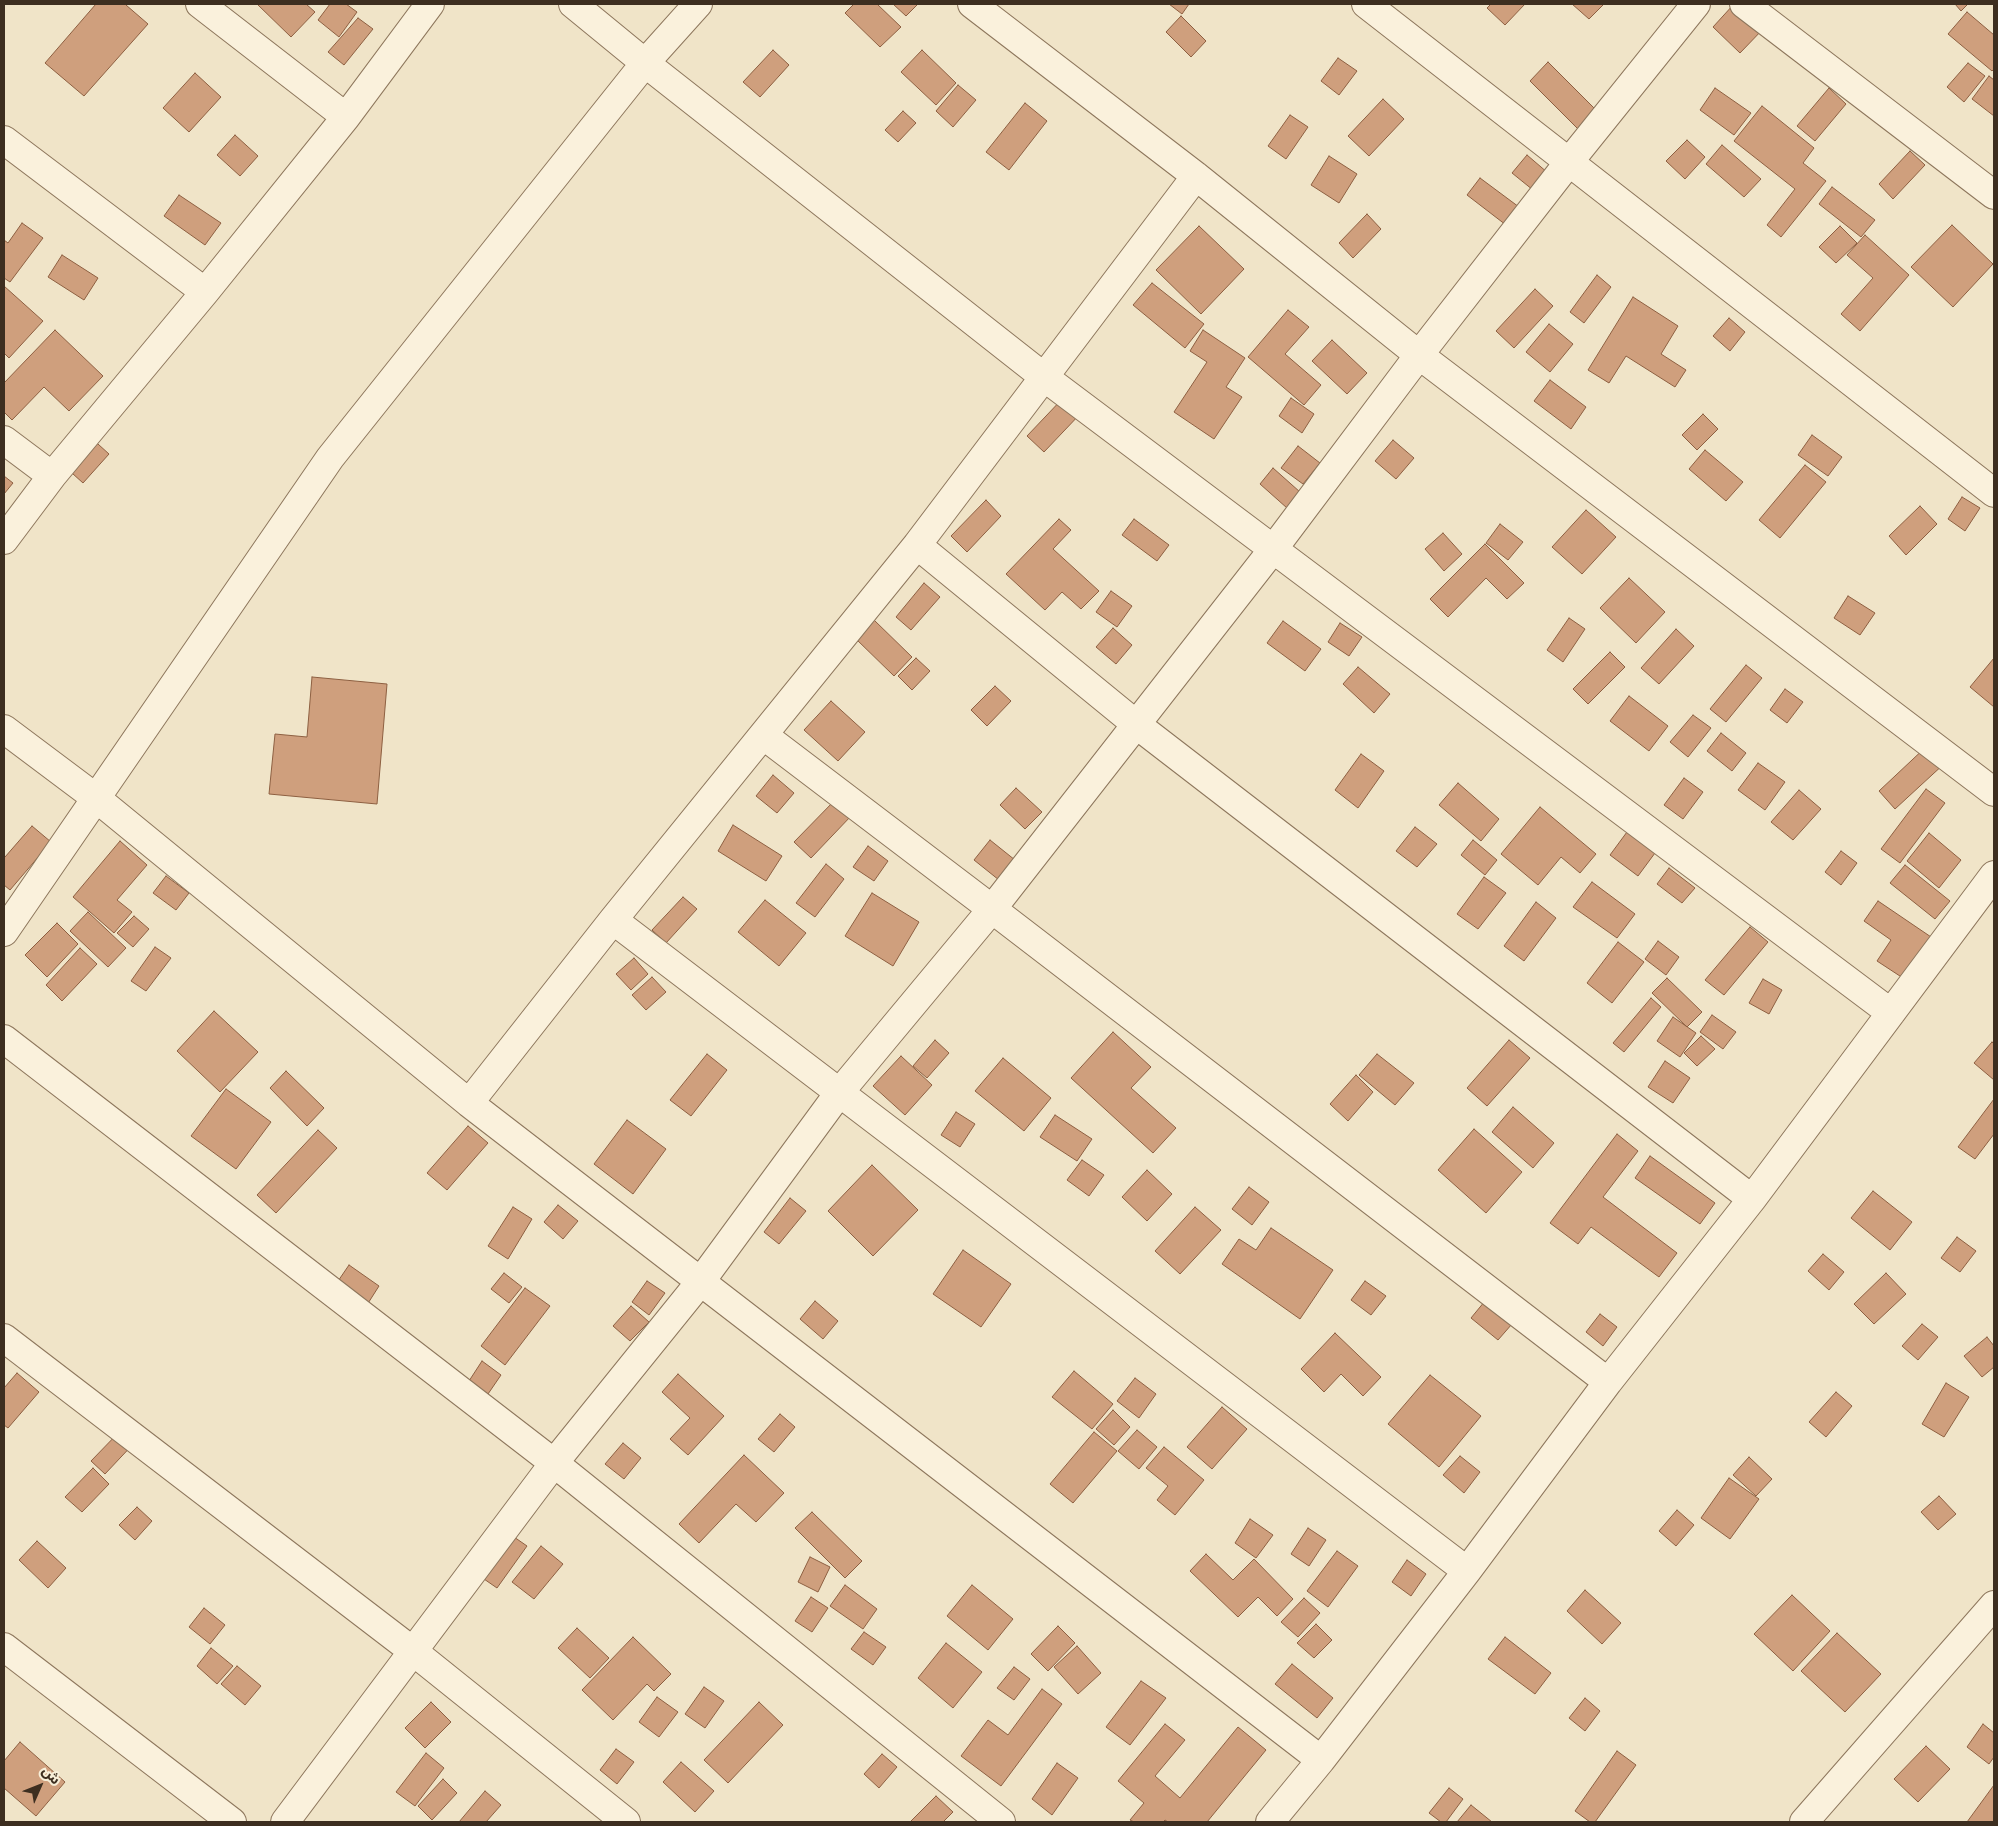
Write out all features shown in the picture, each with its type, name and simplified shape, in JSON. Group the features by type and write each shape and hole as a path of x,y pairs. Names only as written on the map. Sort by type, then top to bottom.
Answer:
{"street":[{"path":"200,4 346,117"},
{"path":"4,540 52,476 205,292 346,117 430,4"},
{"path":"573,4 645,63 1044,377 1891,1013"},
{"path":"4,932 330,458 645,63 698,4"},
{"path":"972,4 1196,176 1419,355 1994,792"},
{"path":"1366,4 1994,493"},
{"path":"285,1822 554,1463 701,1281 839,1094 992,908 1137,725 1274,548 1419,355 1569,162 1696,4"},
{"path":"1744,4 1994,195"},
{"path":"4,140 205,292"},
{"path":"469,1103 613,920 917,545 1196,176"},
{"path":"4,440 52,476"},
{"path":"917,545 1137,725 1752,1199"},
{"path":"4,729 96,798 469,1103 1321,1760"},
{"path":"763,735 992,908 1608,1382"},
{"path":"1270,1822 1321,1760 1467,1571 1608,1382 1752,1199 1994,875"},
{"path":"613,920 1467,1571"},
{"path":"4,1039 554,1463 1002,1822"},
{"path":"4,1338 414,1652 626,1822"},
{"path":"1804,1822 1994,1605"},
{"path":"4,1647 232,1822"}],"building":[{"path":"96,4 128,4 126,5 148,24 84,96 45,63"},
{"path":"257,4 306,4 315,12 291,37"},
{"path":"330,4 346,4 357,12 339,37 318,20"},
{"path":"854,4 877,4 901,27 880,47 845,13"},
{"path":"893,4 918,4 906,16"},
{"path":"1169,4 1189,4 1182,14"},
{"path":"1491,4 1525,4 1505,25 1487,8"},
{"path":"1572,4 1604,4 1589,19"},
{"path":"1734,4 1765,27 1740,53 1713,27"},
{"path":"1955,4 1968,4 1961,11"},
{"path":"1967,12 1994,35 1994,69 1992,71 1948,34"},
{"path":"1181,16 1206,41 1191,57 1166,32"},
{"path":"358,18 373,29 344,65 328,52"},
{"path":"773,50 789,65 760,97 743,82"},
{"path":"922,50 956,83 936,105 901,72"},
{"path":"1338,58 1357,71 1339,95 1321,81"},
{"path":"1548,62 1596,110 1578,129 1530,81"},
{"path":"1968,63 1985,76 1964,102 1947,87"},
{"path":"195,73 221,97 189,132 163,108"},
{"path":"1989,76 1994,80 1994,116 1972,99"},
{"path":"958,85 976,100 953,127 936,111"},
{"path":"1715,88 1751,113 1734,135 1700,110"},
{"path":"1829,88 1846,104 1815,141 1797,126"},
{"path":"1383,99 1404,119 1369,156 1348,136"},
{"path":"1025,103 1047,121 1009,170 986,152"},
{"path":"1762,106 1814,148 1803,163 1826,181 1781,237 1767,225 1795,189 1734,141"},
{"path":"903,111 916,123 898,142 885,130"},
{"path":"1290,115 1308,127 1286,159 1268,146"},
{"path":"235,135 258,156 240,176 217,155"},
{"path":"1687,140 1705,157 1685,179 1666,161"},
{"path":"1722,145 1761,179 1744,197 1706,164"},
{"path":"1910,151 1925,165 1893,199 1879,184"},
{"path":"1527,155 1548,173 1533,190 1512,173"},
{"path":"1329,156 1357,174 1339,203 1311,185"},
{"path":"1480,178 1519,207 1506,225 1467,195"},
{"path":"1832,187 1875,220 1861,237 1819,204"},
{"path":"179,195 221,223 205,245 164,216"},
{"path":"1367,214 1381,229 1353,258 1339,243"},
{"path":"22,223 43,238 10,282 4,278 4,240 8,243"},
{"path":"1952,225 1993,264 1953,307 1911,267"},
{"path":"1199,226 1244,269 1201,314 1156,270"},
{"path":"1840,226 1857,243 1836,263 1819,247"},
{"path":"1865,235 1909,275 1860,331 1841,314 1873,278 1847,255"},
{"path":"62,255 98,278 84,300 48,277"},
{"path":"1597,275 1611,287 1584,323 1570,312"},
{"path":"1152,283 1204,324 1185,348 1133,305"},
{"path":"4,286 43,321 9,358 4,353"},
{"path":"1535,289 1553,306 1514,348 1496,331"},
{"path":"1633,297 1678,326 1661,354 1686,370 1675,387 1626,356 1609,383 1588,370"},
{"path":"1288,310 1309,327 1285,354 1321,385 1304,405 1248,357"},
{"path":"1729,318 1745,332 1730,351 1713,336"},
{"path":"1549,324 1573,344 1550,372 1526,352"},
{"path":"55,330 103,376 69,411 44,387 12,420 4,412 4,383"},
{"path":"1203,330 1245,358 1226,387 1242,397 1214,439 1174,412 1207,362 1190,351"},
{"path":"1332,340 1367,373 1347,394 1312,361"},
{"path":"1550,380 1586,407 1571,429 1534,401"},
{"path":"1065,396 1082,412 1044,452 1027,436"},
{"path":"1291,398 1314,414 1302,433 1279,416"},
{"path":"1703,414 1718,429 1697,450 1682,435"},
{"path":"88,435 109,454 83,483 62,464"},
{"path":"1812,435 1842,457 1828,476 1798,455"},
{"path":"1393,440 1414,458 1396,479 1375,461"},
{"path":"1298,446 1320,463 1303,484 1281,468"},
{"path":"1705,450 1743,482 1726,501 1689,469"},
{"path":"1805,465 1826,482 1780,538 1759,520"},
{"path":"1273,468 1300,492 1287,508 1260,484"},
{"path":"4,476 13,483 4,494"},
{"path":"1962,497 1980,508 1965,531 1948,519"},
{"path":"986,500 1001,516 967,552 951,536"},
{"path":"1920,506 1937,524 1906,555 1889,536"},
{"path":"1586,510 1616,537 1582,574 1552,547"},
{"path":"1059,519 1071,530 1053,549 1099,591 1081,609 1062,592 1045,610 1006,574"},
{"path":"1134,519 1169,545 1157,561 1122,535"},
{"path":"1500,524 1523,542 1508,560 1486,543"},
{"path":"1443,533 1462,554 1444,571 1425,549"},
{"path":"1485,544 1524,583 1507,599 1486,578 1448,617 1430,599"},
{"path":"1629,578 1665,612 1636,643 1600,608"},
{"path":"924,583 940,597 911,630 896,617"},
{"path":"1111,591 1132,606 1117,627 1096,612"},
{"path":"1848,596 1875,613 1860,635 1834,618"},
{"path":"1569,618 1585,629 1563,662 1547,650"},
{"path":"874,620 912,657 894,676 855,638"},
{"path":"1283,621 1321,649 1305,671 1267,643"},
{"path":"1340,623 1362,637 1349,656 1328,642"},
{"path":"1113,628 1132,645 1116,664 1096,647"},
{"path":"1676,629 1694,646 1659,684 1641,668"},
{"path":"1610,652 1625,667 1588,704 1573,689"},
{"path":"916,658 930,671 912,690 898,676"},
{"path":"1994,658 1994,707 1970,687"},
{"path":"1746,665 1762,678 1726,722 1710,709"},
{"path":"1358,667 1390,694 1374,713 1343,684"},
{"path":"312,677 387,684 377,804 269,794 275,734 307,737"},
{"path":"995,686 1011,701 987,726 971,710"},
{"path":"1785,689 1803,702 1787,723 1770,710"},
{"path":"1629,696 1668,726 1649,751 1610,721"},
{"path":"831,701 865,732 838,761 804,730"},
{"path":"1693,715 1711,728 1688,757 1670,742"},
{"path":"1721,733 1746,753 1732,771 1707,751"},
{"path":"1928,745 1945,763 1895,809 1879,791"},
{"path":"1361,754 1384,771 1358,808 1335,790"},
{"path":"1758,763 1785,782 1765,810 1738,790"},
{"path":"773,775 794,793 777,813 756,796"},
{"path":"1684,778 1703,792 1683,819 1664,805"},
{"path":"1458,783 1499,819 1481,841 1439,805"},
{"path":"1016,788 1042,812 1025,829 1000,805"},
{"path":"1926,789 1945,803 1900,863 1881,849"},
{"path":"1799,790 1821,809 1793,840 1771,822"},
{"path":"836,799 852,815 811,858 794,842"},
{"path":"1540,807 1596,854 1580,873 1561,857 1538,885 1501,854"},
{"path":"733,825 782,856 766,881 718,851"},
{"path":"32,826 51,842 10,890 4,885 4,856"},
{"path":"1415,827 1437,844 1417,867 1396,851"},
{"path":"1627,832 1655,853 1638,876 1610,855"},
{"path":"1929,833 1961,860 1939,888 1907,861"},
{"path":"990,840 1020,864 1004,884 974,860"},
{"path":"1473,840 1497,860 1485,875 1461,855"},
{"path":"120,841 147,865 117,900 132,912 114,933 73,897"},
{"path":"868,846 888,861 874,881 853,867"},
{"path":"1841,851 1857,863 1841,885 1825,872"},
{"path":"826,864 844,879 815,917 796,903"},
{"path":"1905,865 1950,901 1935,919 1890,883"},
{"path":"1669,868 1695,888 1682,903 1657,884"},
{"path":"166,876 189,893 176,910 153,893"},
{"path":"1484,877 1506,893 1478,929 1457,914"},
{"path":"1592,882 1635,914 1617,938 1573,907"},
{"path":"872,893 919,922 893,966 845,936"},
{"path":"683,897 697,909 666,943 652,930"},
{"path":"765,900 806,933 779,966 738,932"},
{"path":"1878,901 1934,939 1906,980 1877,961 1891,940 1864,921"},
{"path":"1536,902 1556,918 1524,961 1504,946"},
{"path":"88,912 126,948 108,967 70,931"},
{"path":"134,916 149,929 133,947 117,933"},
{"path":"57,923 78,944 47,977 25,955"},
{"path":"1750,927 1768,942 1724,995 1705,980"},
{"path":"1658,941 1679,957 1666,975 1645,959"},
{"path":"1618,942 1644,962 1612,1003 1587,983"},
{"path":"155,947 171,958 146,991 131,981"},
{"path":"80,948 97,964 62,1001 46,985"},
{"path":"634,958 648,974 631,990 616,974"},
{"path":"652,977 666,992 646,1010 632,995"},
{"path":"1667,978 1702,1012 1687,1027 1652,993"},
{"path":"1763,979 1782,990 1769,1014 1749,1003"},
{"path":"1651,998 1661,1007 1624,1052 1613,1043"},
{"path":"214,1011 258,1052 220,1092 177,1051"},
{"path":"1712,1015 1736,1032 1723,1049 1700,1032"},
{"path":"1673,1017 1696,1033 1680,1057 1657,1041"},
{"path":"1113,1032 1151,1067 1131,1088 1176,1128 1153,1153 1071,1078"},
{"path":"1701,1036 1715,1049 1697,1066 1684,1053"},
{"path":"935,1040 949,1053 927,1078 913,1066"},
{"path":"1509,1040 1530,1058 1487,1106 1467,1088"},
{"path":"1992,1042 1994,1044 1994,1080 1974,1063"},
{"path":"707,1054 727,1070 691,1116 670,1100"},
{"path":"1377,1054 1414,1083 1395,1105 1359,1075"},
{"path":"901,1056 932,1085 905,1115 873,1086"},
{"path":"1003,1058 1051,1098 1024,1131 975,1091"},
{"path":"1665,1061 1690,1078 1673,1103 1648,1087"},
{"path":"286,1071 324,1108 307,1126 270,1088"},
{"path":"1356,1075 1373,1092 1348,1121 1330,1104"},
{"path":"226,1089 271,1122 236,1169 191,1136"},
{"path":"1994,1099 1994,1134 1975,1159 1958,1147"},
{"path":"1513,1107 1554,1143 1533,1168 1492,1132"},
{"path":"956,1112 975,1124 960,1147 941,1135"},
{"path":"1055,1115 1092,1139 1077,1161 1040,1137"},
{"path":"627,1120 666,1149 633,1194 594,1164"},
{"path":"468,1126 488,1143 447,1190 427,1173"},
{"path":"1474,1129 1522,1172 1486,1213 1438,1170"},
{"path":"318,1130 337,1148 276,1213 257,1195"},
{"path":"1617,1134 1638,1151 1603,1197 1677,1253 1659,1277 1591,1227 1578,1244 1550,1223"},
{"path":"1650,1156 1715,1203 1700,1224 1635,1178"},
{"path":"1082,1160 1104,1175 1089,1196 1067,1180"},
{"path":"872,1165 918,1210 873,1256 828,1211"},
{"path":"1147,1170 1172,1194 1147,1221 1122,1197"},
{"path":"1249,1187 1269,1202 1252,1225 1232,1209"},
{"path":"1873,1191 1912,1222 1890,1250 1851,1218"},
{"path":"790,1198 806,1211 779,1244 764,1232"},
{"path":"558,1205 578,1221 563,1239 544,1222"},
{"path":"513,1207 532,1219 508,1259 488,1246"},
{"path":"1195,1207 1221,1230 1180,1274 1155,1251"},
{"path":"1271,1228 1333,1270 1300,1319 1222,1264 1239,1239 1256,1250"},
{"path":"1957,1237 1976,1251 1960,1272 1941,1258"},
{"path":"963,1250 1011,1284 981,1327 933,1294"},
{"path":"1823,1254 1844,1272 1829,1290 1808,1271"},
{"path":"349,1265 379,1286 365,1308 334,1287"},
{"path":"504,1273 522,1287 509,1303 491,1289"},
{"path":"1886,1273 1906,1294 1874,1324 1854,1304"},
{"path":"647,1281 665,1293 649,1315 632,1302"},
{"path":"1365,1281 1386,1296 1371,1315 1351,1300"},
{"path":"525,1288 550,1306 505,1365 481,1346"},
{"path":"815,1301 838,1321 823,1339 800,1319"},
{"path":"1485,1301 1512,1324 1498,1340 1471,1318"},
{"path":"631,1306 649,1322 630,1341 613,1326"},
{"path":"1600,1314 1617,1327 1603,1346 1586,1332"},
{"path":"1922,1324 1938,1337 1918,1360 1902,1346"},
{"path":"1335,1333 1381,1377 1363,1396 1341,1374 1324,1392 1301,1369"},
{"path":"1987,1337 1994,1346 1994,1367 1982,1377 1964,1356"},
{"path":"482,1361 501,1375 488,1394 469,1381"},
{"path":"1074,1371 1113,1404 1092,1429 1052,1397"},
{"path":"17,1373 39,1392 8,1428 4,1425 4,1388"},
{"path":"678,1374 724,1416 688,1455 670,1439 690,1418 662,1392"},
{"path":"1430,1375 1481,1416 1439,1467 1388,1424"},
{"path":"1135,1378 1156,1394 1139,1418 1117,1401"},
{"path":"1946,1383 1969,1397 1944,1437 1922,1424"},
{"path":"1836,1392 1852,1406 1826,1437 1809,1422"},
{"path":"1222,1407 1247,1429 1212,1469 1187,1447"},
{"path":"1113,1410 1130,1427 1114,1445 1096,1429"},
{"path":"780,1414 795,1427 774,1452 758,1439"},
{"path":"123,1428 137,1440 105,1474 91,1461"},
{"path":"1137,1430 1157,1447 1139,1469 1118,1451"},
{"path":"1094,1432 1117,1451 1073,1503 1050,1484"},
{"path":"623,1443 641,1458 624,1479 605,1464"},
{"path":"1164,1447 1204,1480 1175,1515 1157,1500 1168,1486 1146,1468"},
{"path":"744,1455 784,1493 756,1522 736,1504 699,1543 679,1524"},
{"path":"1460,1456 1480,1472 1464,1493 1443,1475"},
{"path":"1749,1457 1772,1479 1756,1496 1733,1475"},
{"path":"93,1468 109,1484 82,1512 65,1497"},
{"path":"1729,1478 1759,1499 1730,1539 1701,1518"},
{"path":"1939,1496 1956,1514 1938,1530 1921,1512"},
{"path":"137,1507 152,1521 135,1540 119,1525"},
{"path":"1677,1510 1694,1525 1676,1546 1659,1531"},
{"path":"812,1512 862,1561 845,1578 795,1528"},
{"path":"1250,1519 1273,1535 1256,1558 1235,1543"},
{"path":"1308,1528 1326,1540 1309,1566 1291,1554"},
{"path":"514,1537 527,1546 497,1588 484,1579"},
{"path":"37,1541 66,1568 48,1588 19,1560"},
{"path":"541,1546 563,1564 534,1599 512,1582"},
{"path":"1337,1551 1358,1566 1328,1607 1307,1591"},
{"path":"1206,1554 1233,1580 1254,1559 1293,1599 1277,1616 1258,1597 1238,1617 1190,1571"},
{"path":"810,1557 830,1567 818,1592 798,1582"},
{"path":"1407,1560 1426,1574 1411,1596 1392,1582"},
{"path":"845,1585 877,1609 863,1629 830,1606"},
{"path":"972,1585 1013,1619 988,1650 947,1616"},
{"path":"1585,1590 1621,1623 1602,1644 1567,1611"},
{"path":"1792,1595 1830,1631 1793,1671 1754,1634"},
{"path":"811,1597 828,1608 812,1632 795,1621"},
{"path":"1304,1598 1320,1613 1298,1637 1281,1622"},
{"path":"204,1608 225,1625 210,1644 189,1627"},
{"path":"1316,1624 1332,1640 1314,1658 1297,1643"},
{"path":"1058,1626 1075,1643 1048,1671 1031,1654"},
{"path":"577,1628 609,1658 590,1678 558,1648"},
{"path":"864,1632 886,1647 873,1665 851,1649"},
{"path":"1837,1633 1881,1674 1845,1712 1801,1671"},
{"path":"633,1637 671,1674 654,1691 647,1684 613,1720 582,1690"},
{"path":"1505,1637 1551,1673 1535,1694 1488,1659"},
{"path":"946,1643 982,1672 953,1708 918,1678"},
{"path":"1077,1646 1101,1673 1078,1694 1054,1667"},
{"path":"211,1648 233,1666 217,1684 197,1666"},
{"path":"1292,1664 1333,1698 1317,1718 1275,1684"},
{"path":"237,1666 261,1686 245,1705 221,1684"},
{"path":"1014,1667 1030,1679 1014,1700 997,1688"},
{"path":"1141,1681 1166,1698 1130,1745 1106,1727"},
{"path":"704,1687 724,1701 705,1728 685,1714"},
{"path":"1042,1689 1062,1704 1001,1786 961,1756 988,1720 1008,1735"},
{"path":"657,1697 678,1712 659,1737 639,1722"},
{"path":"1585,1698 1600,1711 1585,1731 1569,1718"},
{"path":"431,1702 451,1722 425,1748 405,1728"},
{"path":"759,1702 783,1725 728,1783 704,1760"},
{"path":"1165,1724 1185,1740 1155,1776 1180,1798 1238,1727 1266,1750 1207,1822 1168,1822 1165,1820 1163,1822 1134,1822 1130,1820 1144,1803 1118,1781"},
{"path":"1983,1724 1994,1733 1994,1757 1989,1764 1967,1747"},
{"path":"20,1742 65,1782 36,1816 4,1788 4,1761"},
{"path":"1926,1746 1950,1769 1918,1802 1894,1779"},
{"path":"616,1749 634,1762 617,1784 600,1770"},
{"path":"1617,1751 1636,1765 1595,1822 1590,1822 1575,1811"},
{"path":"426,1753 444,1768 415,1806 396,1792"},
{"path":"882,1754 897,1767 879,1788 864,1774"},
{"path":"681,1762 714,1791 695,1812 663,1782"},
{"path":"1057,1763 1078,1778 1052,1815 1032,1799"},
{"path":"443,1779 457,1793 432,1820 418,1806"},
{"path":"1994,1785 1994,1822 1967,1822"},
{"path":"1449,1788 1463,1799 1446,1822 1441,1822 1429,1813"},
{"path":"485,1791 501,1805 486,1822 459,1822"},
{"path":"936,1796 953,1812 943,1822 910,1822"},
{"path":"1471,1805 1492,1822 1457,1822"}]}
